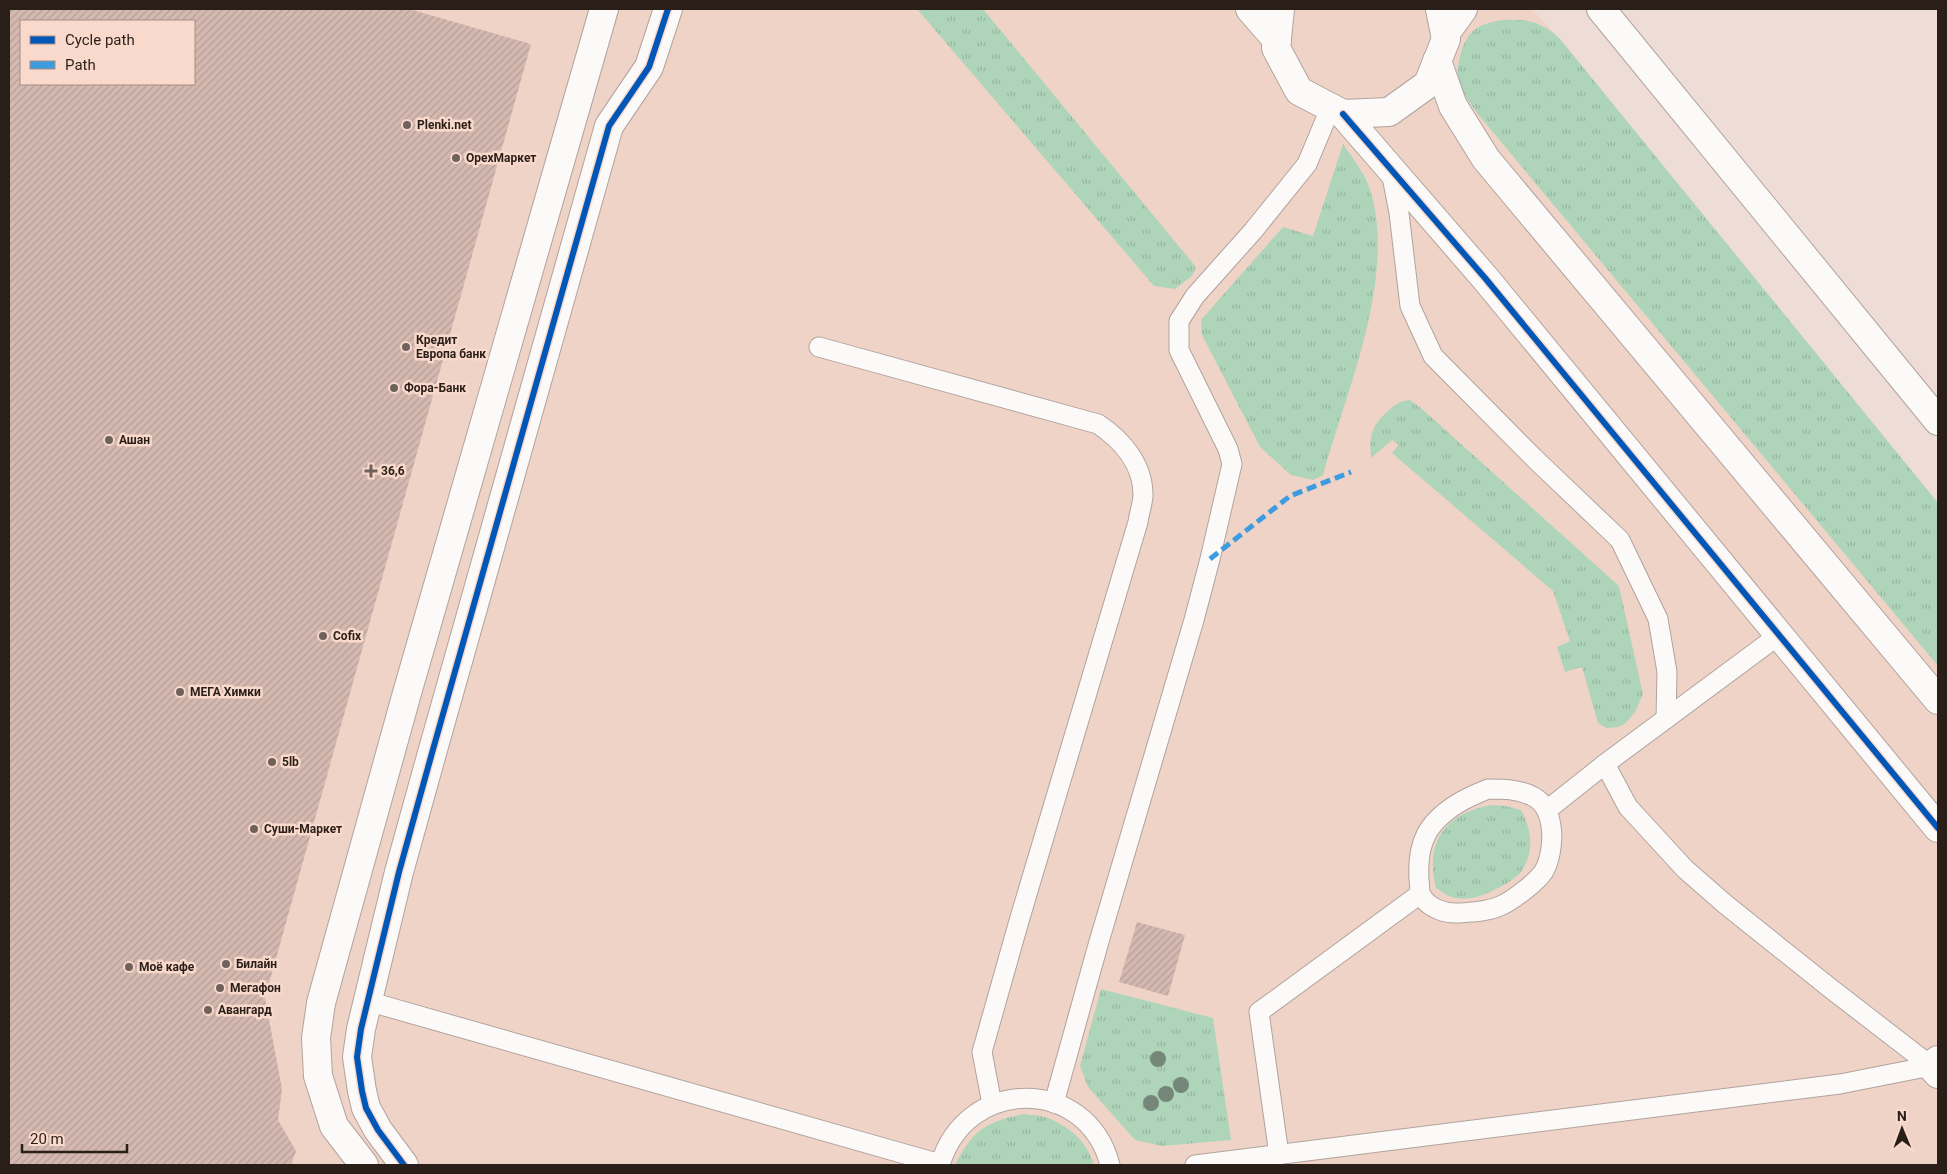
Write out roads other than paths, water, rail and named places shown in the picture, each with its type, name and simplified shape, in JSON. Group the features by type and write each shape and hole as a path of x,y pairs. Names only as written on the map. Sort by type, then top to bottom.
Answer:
{"street":[{"path":"364,1165 334,1126 318,1076 316,1038 321,1003 410,684 604,9"},
{"path":"404,1165 366,1108 362,1091 358,1057 367,1000 432,753 609,126 649,68 668,9"},
{"path":"1250,9 1277,40"},
{"path":"1280,9 1276,48 1299,91 1336,112 1391,170 1485,278 1938,828"},
{"path":"1336,112 1389,112 1428,84 1446,39 1442,21 1463,9"},
{"path":"1601,9 1938,421"},
{"path":"1438,61 1453,106 1486,159 1938,700"}],"lane":[{"path":"1054,1102 1098,945 1194,620 1232,464 1228,449 1179,350 1179,321 1195,296 1253,230 1307,164 1336,112"},
{"path":"1391,170 1399,213 1410,306 1433,356 1534,458 1620,540 1658,618 1667,672 1666,719"},
{"path":"819,347 1098,424 1114,435 1127,450 1141,475 1143,496 1138,522 982,1052 992,1104"},
{"path":"1547,810 1605,764 1779,634"},
{"path":"1605,764 1628,807 1685,869 1725,904 1830,988 1936,1067"},
{"path":"1488,789 1511,789 1534,796 1547,810 1551,829 1550,852 1544,872 1522,892 1502,906 1484,912 1455,913 1433,908 1420,894 1418,864 1422,842 1434,824 1450,808 1469,796 1488,789"},
{"path":"1279,1155 1259,1012 1420,894"},
{"path":"367,1000 940,1164 955,1133 970,1117 992,1104 1016,1098 1033,1098 1054,1102 1080,1117 1095,1131 1107,1153 1110,1165"},
{"path":"1195,1165 1840,1084 1936,1067"}],"place":[{"name":"Plenki.net","path":"407,125"},
{"name":"ОрехМаркет","path":"456,158"},
{"name":"Кредит Европа банк","path":"406,347"},
{"name":"Фора-Банк","path":"394,388"},
{"name":"Ашан","path":"109,440"},
{"name":"36,6","path":"371,471"},
{"name":"Cofix","path":"323,636"},
{"name":"МЕГА Химки","path":"180,692"},
{"name":"5lb","path":"272,762"},
{"name":"Суши-Маркет","path":"254,829"},
{"name":"Билайн","path":"226,964"},
{"name":"Моё кафе","path":"129,967"},
{"name":"Мегафон","path":"220,988"},
{"name":"Авангард","path":"208,1010"}]}
